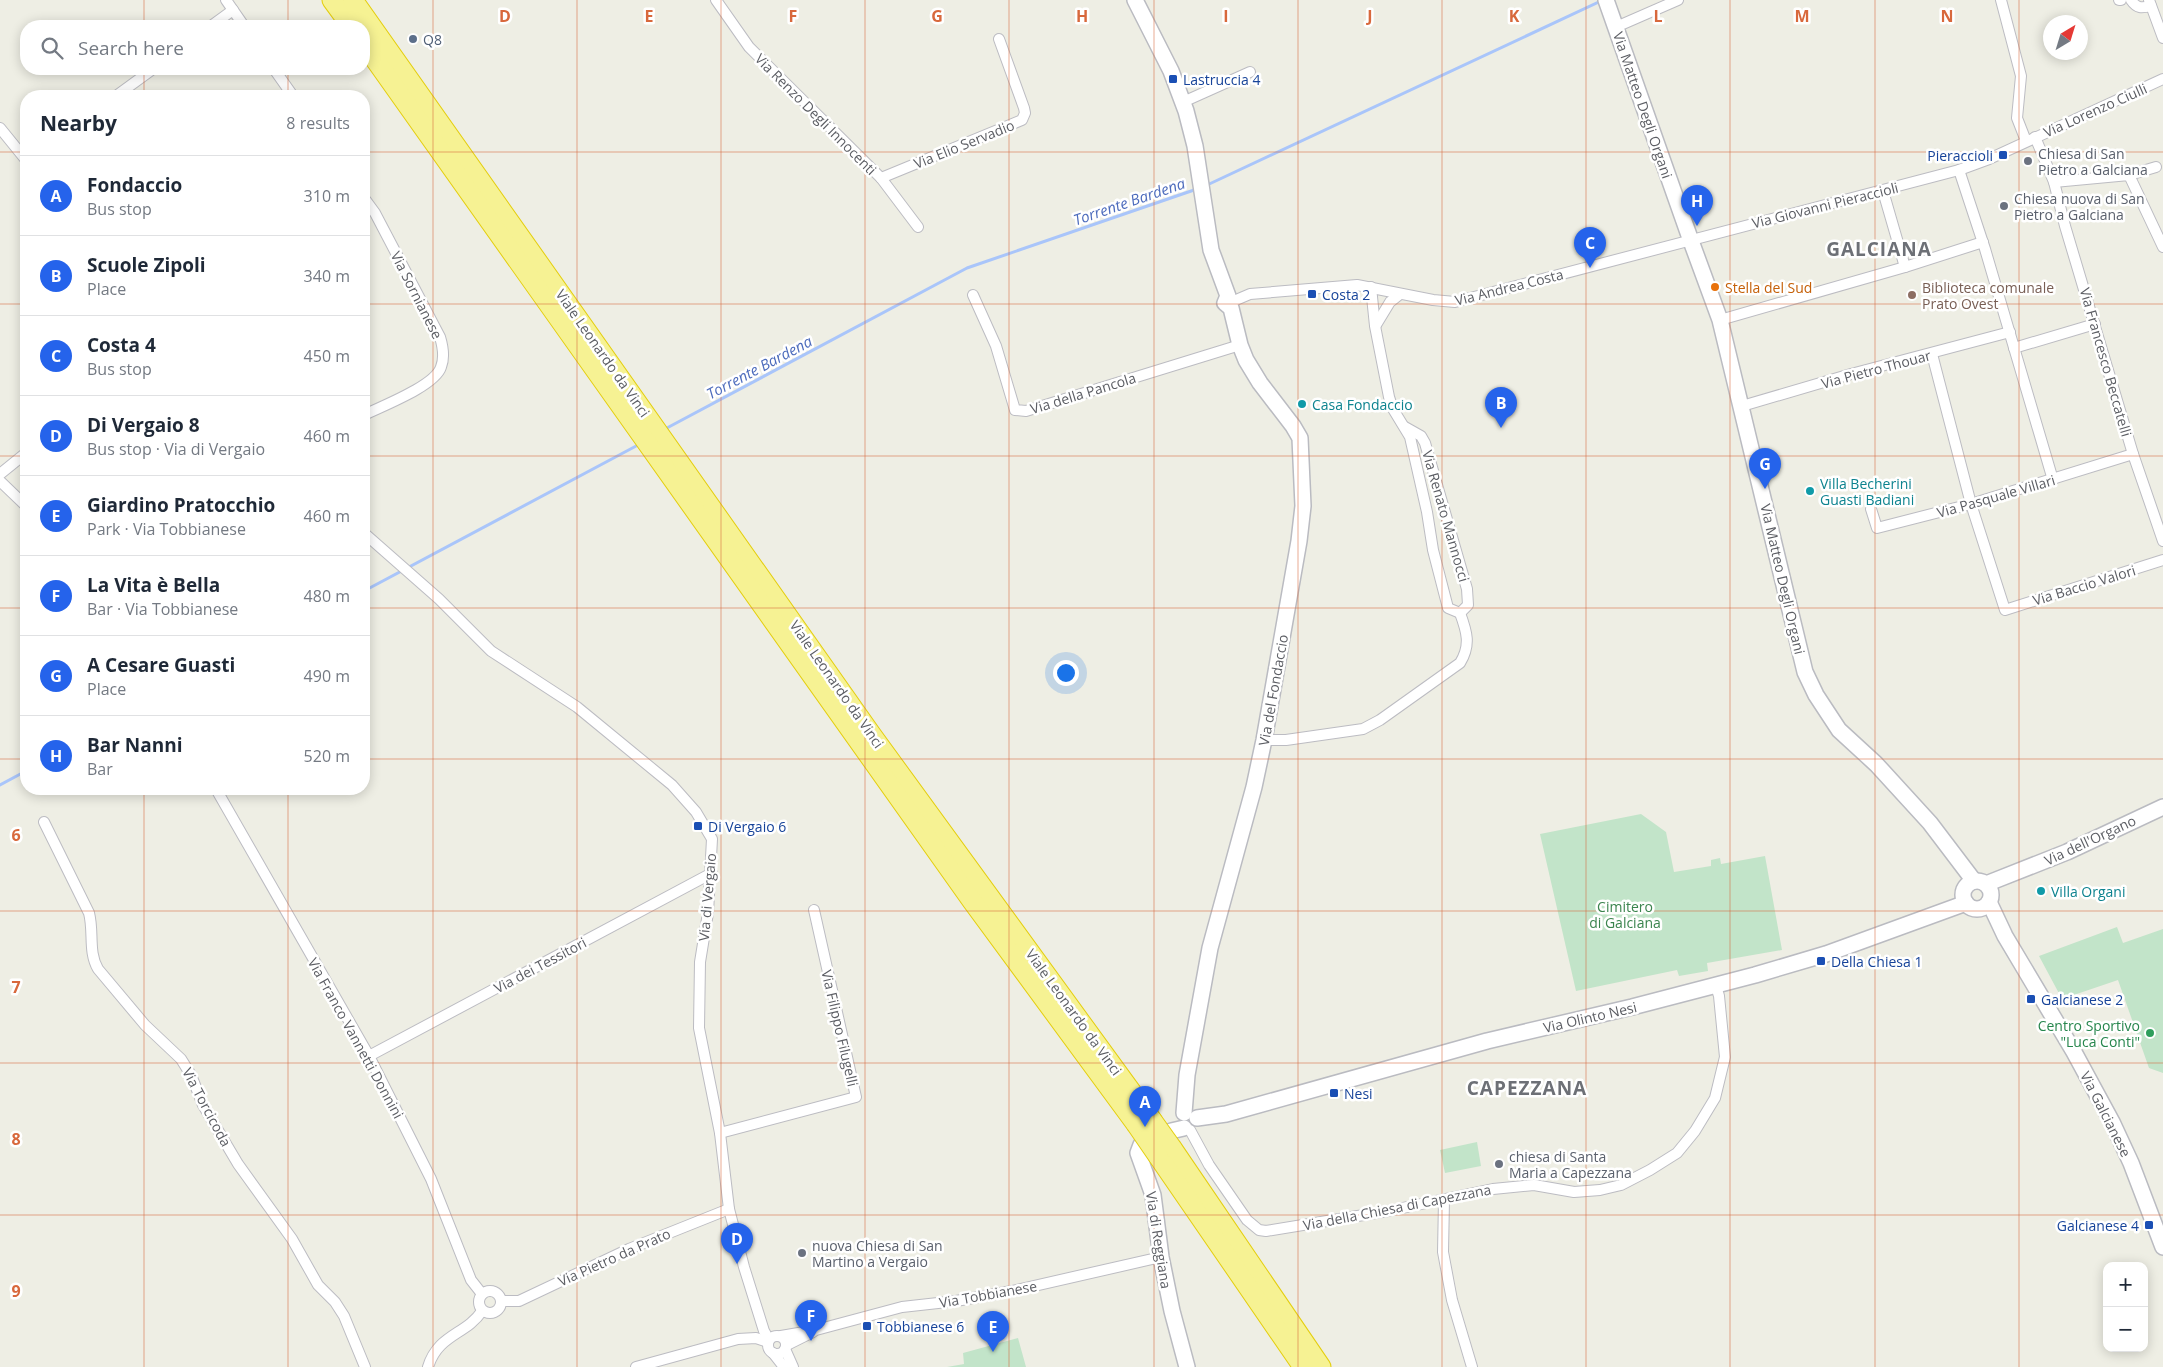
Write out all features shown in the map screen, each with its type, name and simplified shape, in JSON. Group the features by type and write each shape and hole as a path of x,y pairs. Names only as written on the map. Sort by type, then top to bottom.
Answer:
{"highway":[{"path":"332,0 347,20"},
{"name":"Viale Leonardo da Vinci","path":"353,0 367,20"},
{"name":"Viale Leonardo da Vinci","path":"370,24 1144,1122"},
{"name":"Viale Leonardo da Vinci","path":"370,52 972,902 1144,1122 1166,1145 1321,1367"},
{"name":"Viale Leonardo da Vinci","path":"1166,1145 1303,1367"}],"street":[{"path":"226,0 240,20"},
{"name":"Via Renzo Degli Innocenti","path":"716,0 738,32 760,58 881,178 918,227"},
{"name":"Via del Fondaccio","path":"1135,0 1167,62 1183,102 1194,141 1211,250 1232,301 1240,345 1260,383 1300,438 1302,453 1303,506 1300,541 1254,786 1210,948 1187,1084 1189,1121"},
{"path":"1616,27 1678,0"},
{"name":"Via Francesco Beccatelli","path":"2000,0 2021,76 2017,118 2031,139 2054,182 2065,226 2133,454 2163,541"},
{"path":"2131,0 2140,8 2150,3 2163,38"},
{"name":"Via Matteo Degli Organi","path":"1607,2 1720,320 1805,672 1816,696 1839,730 1876,764 1930,823 1978,896"},
{"path":"219,20 233,10"},
{"name":"Via Elio Servadio","path":"881,178 1022,120 1025,113 1024,108 999,39"},
{"path":"1183,102 1250,72"},
{"path":"124,90 145,75"},
{"path":"278,75 289,90"},
{"name":"Via Lorenzo Ciulli","path":"1959,170 1989,159 2163,79"},
{"path":"0,128 20,153"},
{"path":"2054,182 2129,175 2156,166"},
{"path":"1959,170 1983,242 2053,480"},
{"name":"Via Giovanni Pieraccioli","path":"1691,241 1959,170"},
{"path":"2129,175 2163,247"},
{"path":"1883,191 1905,267"},
{"name":"Via Sornianese","path":"370,206 440,337 444,350 441,368 431,381 370,413"},
{"name":"Via Andrea Costa","path":"1232,301 1250,294 1357,284 1400,294 1455,302 1691,241"},
{"path":"1720,320 1905,267 1983,242"},
{"name":"Via Renato Mannocci","path":"1371,287 1375,326 1389,397 1393,409 1404,426 1412,447 1448,608 1460,613"},
{"path":"1375,326 1390,302 1400,294"},
{"name":"Via della Pancola","path":"973,295 996,346 1015,410 1026,411 1240,345"},
{"path":"2014,348 2095,324"},
{"name":"Via Pietro Thouar","path":"1742,406 1851,374 2010,332"},
{"path":"1932,354 1971,504"},
{"name":"Via Renato Mannocci","path":"1404,426 1421,436 1426,447 1467,589 1468,605 1460,613"},
{"path":"1412,447 1416,443 1426,447"},
{"name":"Via Pasquale Villari","path":"1871,509 1877,528 1971,504 2133,454"},
{"path":"0,474 20,458"},
{"path":"0,481 20,500"},
{"name":"Via Baccio Valori","path":"1971,504 2005,610 2163,560"},
{"name":"Via di Vergaio","path":"370,538 415,578 491,651 577,708 672,785 696,812 712,839 712,873 708,914 700,962 699,1028 720,1133 729,1209 744,1267 769,1341 769,1349 784,1367"},
{"name":"Via Renato Mannocci","path":"1264,740 1286,740 1342,734 1364,729 1380,720 1460,663 1466,654 1468,643 1460,613"},
{"name":"Via Franco Vannetti Donnini","path":"219,795 369,1056 431,1179 470,1280 482,1294"},
{"name":"Via dell'Organo","path":"1978,896 2016,873 2163,807"},
{"name":"Via Torcicoda","path":"44,822 90,914 92,924 92,959 145,1025 181,1060 191,1075 203,1105 225,1143 292,1239 318,1284 335,1302 344,1316 366,1367"},
{"name":"Via dei Tessitori","path":"369,1056 712,873"},
{"name":"Via Olinto Nesi","path":"1189,1121 1226,1114 1487,1041 1716,986 1826,954 1912,924 1978,896"},
{"name":"Via Galcianese","path":"1978,896 2005,936 2074,1052 2112,1122 2131,1163 2163,1247"},
{"name":"Via Filippo Filugelli","path":"720,1133 856,1097 814,910"},
{"name":"Via della Chiesa di Capezzana","path":"1189,1121 1209,1165 1247,1220 1260,1230 1266,1231 1444,1200 1493,1189 1534,1185 1574,1192 1600,1190 1621,1185 1677,1153 1695,1131 1715,1098 1724,1058 1719,996 1716,986"},
{"name":"Via di Reggiana","path":"1187,1367 1172,1311 1161,1257 1153,1195 1138,1153 1143,1143 1166,1145 1189,1121"},
{"path":"1444,1200 1443,1252 1452,1300 1472,1367"},
{"name":"Via Pietro da Prato","path":"501,1301 518,1301 629,1249 729,1209"},
{"name":"Via Tobbianese","path":"781,1336 816,1330 902,1307 956,1301 1012,1291 1161,1257"},
{"path":"492,1291 498,1295 501,1301 500,1308 494,1314 482,1312 478,1303 482,1294 492,1291"},
{"path":"428,1367 439,1345 474,1322 482,1312"},
{"path":"738,1339 753,1330 760,1316"},
{"name":"Via Tobbianese","path":"786,1347 816,1330"},
{"path":"636,1367 738,1339 756,1338 769,1341 774,1336 781,1336 785,1340 793,1367"},
{"path":"773,1353 780,1354 786,1347"}],"green space":[{"name":"Cimitero di Galciana","path":"1641,814 1666,832 1674,872 1711,866 1711,860 1720,858 1721,864 1765,856 1782,950 1707,963 1708,971 1679,976 1677,970 1576,991 1540,834"},
{"name":"Centro Sportivo \"Luca Conti\"","path":"2117,927 2123,943 2163,929 2163,1073 2149,1068 2118,980 2062,999 2039,956"},
{"path":"1477,1142 1481,1166 1445,1173 1440,1150"},
{"path":"1018,1338 1026,1367 947,1367 964,1364 963,1353"}],"waterway":[{"name":"Torrente Bardena","path":"1205,186 1601,1"},
{"name":"Torrente Bardena","path":"665,429 967,268 1197,189"},
{"name":"Torrente Bardena","path":"370,588 638,445"},
{"name":"Torrente Bardena","path":"0,785 20,774"}],"place":[{"name":"Q8","path":"413,39"},
{"name":"Lastruccia 4","path":"1173,79"},
{"name":"Pieraccioli","path":"2003,155"},
{"name":"Chiesa di San Pietro a Galciana","path":"2028,161"},
{"name":"Chiesa nuova di San Pietro a Galciana","path":"2004,206"},
{"name":"Bar Nanni","path":"1697,226"},
{"name":"Costa 4","path":"1590,268"},
{"name":"Stella del Sud","path":"1715,287"},
{"name":"Costa 2","path":"1312,294"},
{"name":"Biblioteca comunale Prato Ovest","path":"1912,295"},
{"name":"Casa Fondaccio","path":"1302,404"},
{"name":"Scuole Zipoli","path":"1501,428"},
{"name":"A Cesare Guasti","path":"1765,489"},
{"name":"Villa Becherini Guasti Badiani","path":"1810,491"},
{"name":"Di Vergaio 6","path":"698,826"},
{"name":"Villa Organi","path":"2041,891"},
{"name":"Della Chiesa 1","path":"1821,961"},
{"name":"Galcianese 2","path":"2031,999"},
{"name":"Centro Sportivo \"Luca Conti\"","path":"2150,1033"},
{"name":"Nesi","path":"1334,1093"},
{"name":"Fondaccio","path":"1145,1127"},
{"name":"chiesa di Santa Maria a Capezzana","path":"1499,1164"},
{"name":"Galcianese 4","path":"2149,1225"},
{"name":"nuova Chiesa di San Martino a Vergaio","path":"802,1253"},
{"name":"Di Vergaio 8","path":"737,1264"},
{"name":"Tobbianese 6","path":"867,1326"},
{"name":"La Vita è Bella","path":"811,1341"},
{"name":"Giardino Pratocchio","path":"993,1352"}],"district":[{"name":"GALCIANA","path":"1879,249"},
{"name":"CAPEZZANA","path":"1527,1088"}]}
